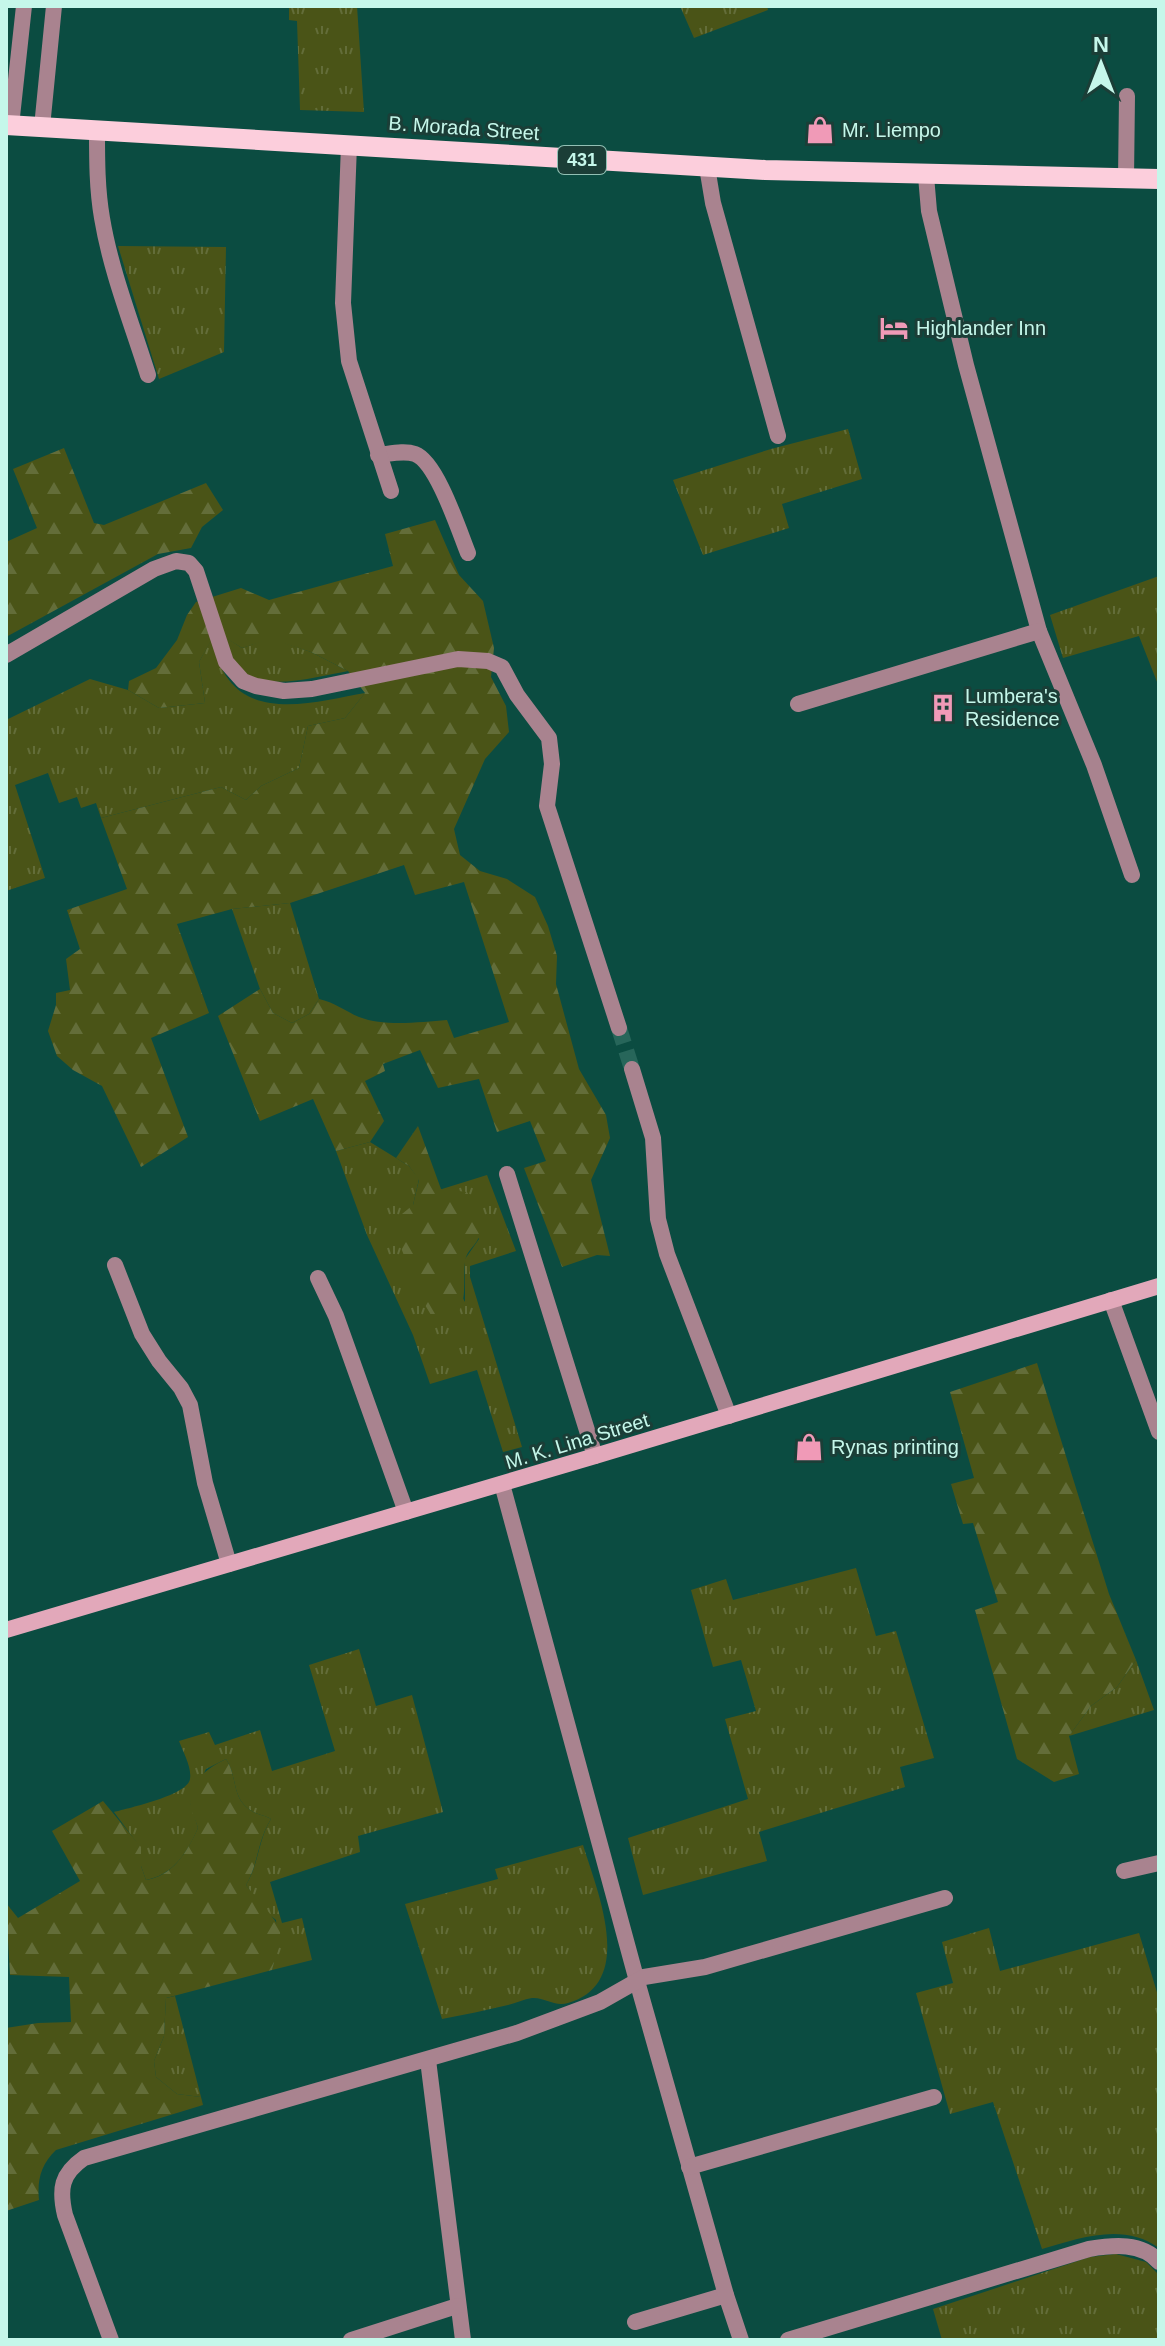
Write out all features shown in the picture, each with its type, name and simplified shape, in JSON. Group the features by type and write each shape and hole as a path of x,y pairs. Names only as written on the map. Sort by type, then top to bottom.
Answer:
{"main road":[{"name":"B. Morada Street","path":"8,126 707,167 926,176 1159,179"},
{"name":"M. K. Lina Street","path":"6,1630 1159,1286"}],"street":[{"path":"8,126 24,6"},
{"path":"42,127 54,6"},
{"path":"1126,179 1127,96"},
{"path":"97,131 102,221 148,375"},
{"path":"349,145 343,303 349,361 391,491"},
{"path":"707,167 713,203 778,436"},
{"path":"926,176 929,211 966,365 1039,631 1094,765 1132,875"},
{"path":"378,455 406,453 421,458 435,475 468,553"},
{"path":"6,655 154,569 176,561 189,563 196,571 212,626 230,669 243,681 256,686 284,691 312,689 458,659 488,661 502,667 517,695 549,738 552,764 547,806 619,1028"},
{"path":"798,704 1039,631"},
{"path":"632,1069 653,1138 658,1219 667,1254 729,1416"},
{"path":"507,1174 595,1456"},
{"path":"115,1265 142,1334 190,1405 205,1483 229,1564"},
{"path":"318,1278 336,1316 406,1512"},
{"path":"1111,1300 1159,1432"},
{"path":"502,1484 637,1981 741,2340"},
{"path":"1124,1871 1159,1863"},
{"path":"111,2340 61,2197 63,2179 71,2167 84,2158 428,2060 551,2021 600,2002 637,1981 655,1975 705,1967 945,1898"},
{"path":"428,2060 463,2340"},
{"path":"689,2167 934,2097"},
{"path":"788,2340 1089,2249 1113,2246 1138,2249 1159,2262"},
{"path":"635,2322 726,2295"},
{"path":"351,2340 457,2306"}],"green space":[{"path":"289,6 357,6 364,112 300,110 297,21 289,20"},
{"path":"680,6 767,6 768,10 694,38"},
{"path":"118,246 226,247 224,352 159,379"},
{"path":"848,429 862,479 782,504 789,528 703,555 673,480"},
{"path":"64,448 94,523 104,525 206,483 223,510 202,527 191,548 158,554 6,637 6,542 37,528 13,469"},
{"path":"435,520 459,575 483,601 494,648 491,677 506,706 509,732 485,759 454,829 460,855 480,871 507,879 535,897 557,956 556,984 579,1069 606,1115 610,1138 591,1180 610,1256 597,1255 562,1267 524,1168 546,1161 530,1121 497,1132 479,1079 438,1088 420,1050 383,1064 385,1071 365,1081 384,1121 370,1142 336,1151 313,1099 260,1121 218,1016 260,989 273,1013 292,1023 309,1014 319,999 359,1017 380,1022 447,1020 454,1038 509,1022 464,882 415,895 404,865 290,903 232,909 177,924 209,1013 151,1038 188,1137 141,1167 102,1086 73,1070 57,1056 48,1031 56,1005 56,993 70,990 66,959 80,949 67,910 127,889 101,818 221,787 246,800 261,786 299,768 308,726 345,718 365,693 348,671 311,652 270,639 242,648 216,632 199,662 205,703 159,708 128,690 129,681 156,668 177,640 196,602 241,588 269,600 393,566 385,534"},
{"path":"1159,576 1159,687 1139,636 1063,658 1050,615"},
{"path":"225,637 242,648 270,638 311,652 348,671 283,682 257,679 239,668"},
{"path":"211,640 229,680 257,700 274,704 312,703 365,693 345,718 308,726 299,768 261,786 246,800 221,787 101,818 96,803 81,808 77,797 59,803 48,773 15,785 45,878 6,891 6,720 90,679 128,690 159,708 205,703 199,662"},
{"path":"290,903 319,999 309,1014 292,1023 273,1013 260,989 232,909"},
{"path":"418,1126 441,1189 467,1192 480,1223 477,1241 466,1259 460,1308 448,1321 437,1325 419,1295 397,1237 402,1214 413,1205 419,1180 409,1166 396,1158"},
{"path":"370,1142 409,1166 419,1179 413,1205 465,1302 465,1259 479,1239 442,1189 487,1175 516,1251 470,1266 470,1277 522,1447 503,1452 477,1370 430,1384 413,1335 367,1235 336,1151"},
{"path":"1037,1363 1109,1594 1136,1660 1117,1687 1091,1706 1069,1736 1079,1774 1054,1782 1017,1759 975,1610 998,1602 973,1523 963,1524 951,1484 974,1478 950,1392"},
{"path":"856,1568 876,1636 896,1631 934,1758 900,1767 905,1787 759,1832 767,1861 643,1895 628,1838 748,1799 725,1719 756,1711 741,1660 713,1667 691,1590 726,1579 733,1600"},
{"path":"359,1649 376,1706 412,1695 443,1812 358,1836 360,1852 270,1882 282,1923 302,1918 312,1960 272,1970 278,1945 276,1920 263,1909 246,1885 271,1819 245,1806 226,1759 206,1769 190,1802 198,1828 189,1846 178,1862 156,1877 146,1880 141,1866 140,1847 114,1812 157,1800 187,1785 190,1770 179,1741 209,1732 215,1745 260,1730 272,1771 335,1751 309,1665"},
{"path":"1136,1660 1154,1710 1069,1736 1091,1706 1117,1687"},
{"path":"226,1759 245,1806 271,1819 246,1885 279,1928 280,1941 272,1970 166,1998 164,2036 154,2061 156,2077 177,2094 201,2097 203,2105 56,2150 41,2173 39,2200 6,2211 6,2028 71,2022 69,1977 10,1975 6,1903 18,1918 80,1881 52,1831 103,1801 141,1847 141,1866 146,1880 164,1874 184,1854 198,1828 190,1803 193,1788 207,1770"},
{"path":"583,1845 607,1934 607,1956 601,1976 589,1992 568,2003 532,1998 442,2019 405,1904 498,1879 495,1869"},
{"path":"989,1928 1000,1971 1139,1933 1159,1999 1159,2248 1145,2240 1116,2234 1086,2237 1042,2249 993,2102 950,2114 916,1993 953,1983 942,1942"},
{"path":"175,1996 201,2097 177,2094 156,2077 154,2061 164,2036 166,1998"},
{"path":"1116,2254 1146,2262 1159,2275 1159,2340 942,2340 933,2309 1090,2257"}],"tunnel":[{"path":"619,1028 632,1069"}],"place":[{"name":"Mr. Liempo","path":"820,130"},
{"name":"Highlander Inn","path":"894,328"},
{"name":"Lumbera's Residence","path":"943,708"},
{"name":"Rynas printing","path":"809,1447"}]}
